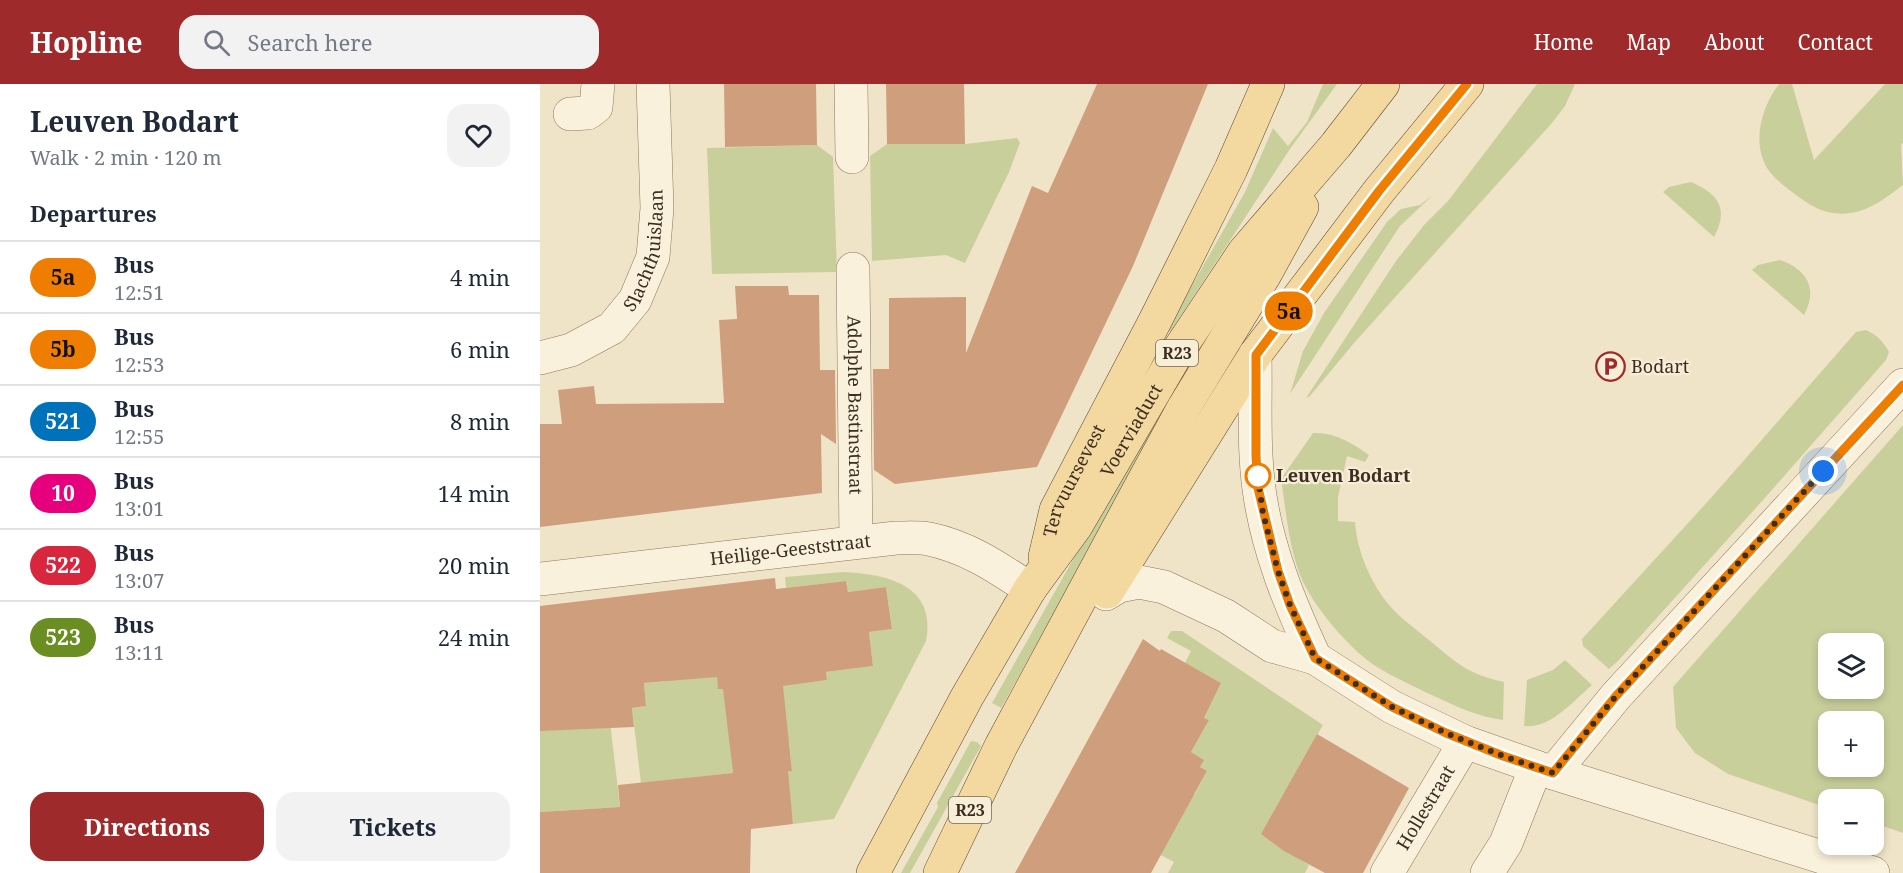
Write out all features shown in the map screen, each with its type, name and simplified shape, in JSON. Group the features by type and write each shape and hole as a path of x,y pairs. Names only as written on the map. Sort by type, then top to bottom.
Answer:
{"main road":[{"name":"Tervuursevest","path":"873,873 967,697 1035,583 1056,510 1231,169 1268,84"},
{"name":"Voerviaduct","path":"1035,583 1076,526 1178,351 1244,252 1336,145 1383,84"},
{"path":"1001,746 1037,723 1106,594 1256,355 1379,191 1467,84"},
{"name":"Voerviaduct","path":"1001,746 1184,407 1264,276 1336,145"},
{"name":"R23","path":"940,873 1001,746"}],"street":[{"path":"570,114 588,113 596,107 598,84"},
{"name":"Slachthuislaan","path":"540,358 571,350 612,328 635,300 640,289 653,257 657,208 653,84"},
{"path":"851,84 852,157"},
{"name":"Adolphe Bastinstraat","path":"853,269 856,542"},
{"path":"1256,355 1258,488 1278,571 1290,605 1315,658"},
{"path":"1486,873 1506,843 1544,770 1616,696 1903,385"},
{"name":"Heilige-Geeststraat","path":"540,579 896,538 929,539 981,557 1035,583"},
{"path":"1106,594 1128,584 1139,582 1155,584 1227,616 1272,645 1315,658 1392,707 1465,742 1544,770 1873,873"},
{"name":"Hollestraat","path":"1387,873 1465,742"}],"green space":[{"path":"1323,84 1337,84 1290,149 1170,332 1168,328 1245,192 1273,128 1288,146 1307,122"},
{"path":"1537,84 1575,84 1565,106 1552,123 1306,398 1396,261 1424,225 1448,201"},
{"path":"1779,84 1792,84 1814,160 1885,84 1903,84 1903,143 1901,145 1903,185 1872,206 1843,214 1815,207 1782,184 1766,167 1759,142 1764,111"},
{"path":"1017,138 1020,143 1009,172 965,263 946,255 872,261 870,156 887,144 965,144"},
{"path":"817,145 833,157 837,272 712,274 707,148"},
{"path":"1691,182 1709,192 1719,203 1721,218 1714,237 1663,192 1669,187"},
{"path":"1433,195 1400,226 1290,394 1303,351 1324,313 1387,222 1401,209 1420,205"},
{"path":"1780,260 1798,269 1808,282 1810,297 1804,315 1752,270 1758,265"},
{"path":"1866,330 1877,336 1887,348 1889,352 1886,360 1763,500 1609,669 1583,646 1582,639 1710,499 1856,332"},
{"path":"1207,337 1001,708 992,703 1162,402"},
{"path":"1903,425 1903,833 1884,826 1884,789 1818,789 1818,805 1728,774 1695,753 1676,728 1673,687"},
{"path":"1313,433 1336,436 1369,455 1365,462 1347,456 1338,497 1338,521 1355,522 1362,556 1371,577 1383,597 1399,615 1463,667 1504,682 1503,720 1459,707 1377,667 1349,644 1315,603 1302,580 1293,552 1281,479"},
{"path":"843,572 876,576 905,586 916,595 924,607 927,622 926,641 834,819 793,824 787,771 792,771 789,741 730,747 733,773 641,783 632,708 646,706 644,683 661,682 716,669 719,689 756,685 757,689 827,680 826,672 873,666 869,632 892,629 886,587 848,592 846,581 786,588 785,577"},
{"path":"1171,631 1182,631 1323,725 1298,768 1341,792 1296,857 1309,865 1305,873 1168,873 1174,862 1145,847 1195,794 1207,771 1200,767 1204,760 1191,752 1209,720 1204,718 1221,683 1185,663 1191,651 1167,638"},
{"path":"1565,660 1592,685 1552,719 1534,726 1524,726 1527,680 1553,670"},
{"path":"604,670 620,807 540,812 540,677"},
{"path":"971,741 981,746 910,873 901,873 938,807 937,803"}],"building":[{"path":"724,84 816,84 817,145 725,147"},
{"path":"886,84 964,84 965,144 887,144"},
{"path":"1097,84 1208,84 1133,266 1037,467 895,484 874,470 873,369 889,369 889,298 966,297 966,353 1032,186 1048,193"},
{"path":"735,286 788,286 789,295 819,295 820,370 835,370 836,444 821,434 822,493 540,527 540,424 562,424 558,390 594,386 596,404 724,403 719,320 737,319"},
{"path":"775,578 776,589 846,581 848,592 886,587 892,629 869,632 873,666 826,672 827,680 783,686 792,771 788,771 793,824 751,829 750,873 540,873 540,812 620,807 618,785 733,773 723,689 718,689 717,677 644,683 646,706 632,708 634,727 540,731 540,606"},
{"path":"1143,639 1160,651 1161,649 1221,683 1204,718 1209,720 1191,752 1204,760 1200,767 1207,771 1151,873 1015,873"},
{"path":"1317,734 1409,788 1363,873 1325,873 1284,851 1261,834"}],"bus line":[{"name":"5a","path":"1467,84 1379,191 1256,355 1258,488 1278,571 1290,605 1315,658 1392,707 1465,742 1553,773 1616,696 1903,385"}],"place":[{"name":"Bodart","path":"1610,367"},
{"name":"Leuven Bodart","path":"1258,476"}],"route":[{"path":"1258,476 1257,472 1263,513 1278,571 1290,605 1315,658 1392,707 1465,742 1553,773 1616,696 1823,471"}]}
